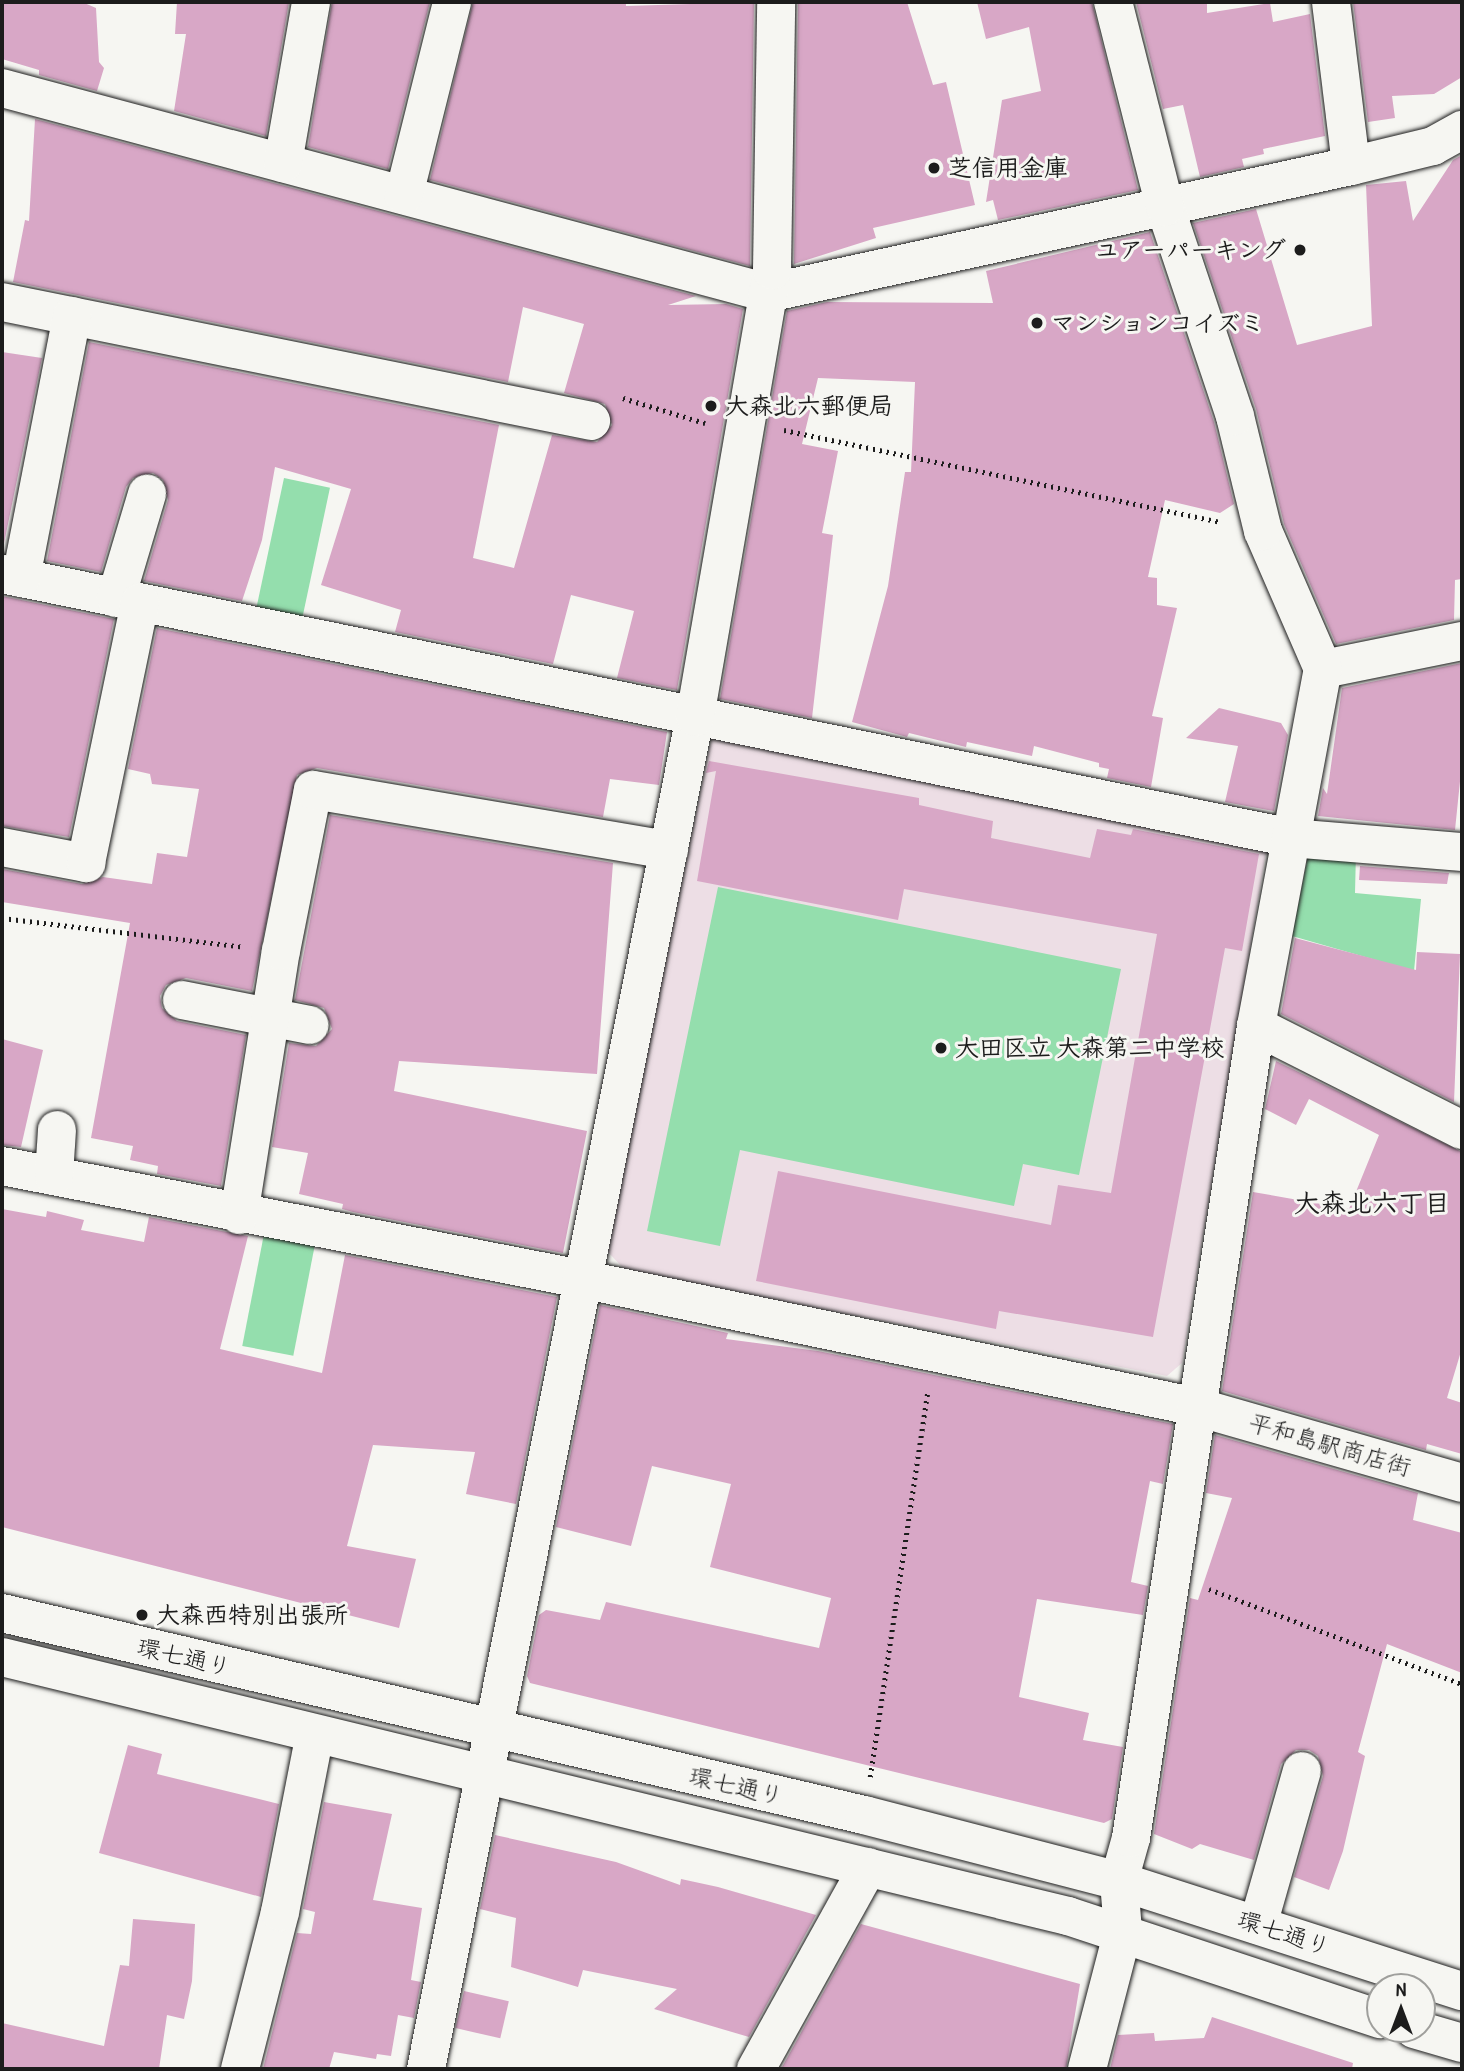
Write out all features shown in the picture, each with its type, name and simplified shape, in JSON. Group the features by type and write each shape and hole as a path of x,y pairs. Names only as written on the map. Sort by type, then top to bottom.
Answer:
{"street":[{"path":"283,163 311,2"},
{"path":"404,195 452,2"},
{"path":"426,2069 482,1775 695,717 772,270 776,2"},
{"path":"1087,2069 1123,1931 1119,1881 1132,1838 1169,1574 1256,1026 1322,669 1263,531 1235,416 1166,207 1113,2"},
{"path":"1331,2 1351,166"},
{"path":"2,88 768,293 1351,166 1433,146 1462,130"},
{"path":"2,302 591,421"},
{"path":"72,316 11,576 1291,838 1462,852"},
{"path":"2,846 86,863 147,494"},
{"path":"1322,669 1462,641"},
{"path":"239,1215 281,951 313,790 669,850"},
{"path":"183,1000 310,1026"},
{"path":"1256,1026 1462,1130"},
{"path":"54,1176 57,1130"},
{"name":"平和島駅商店街","path":"2,1166 239,1215 581,1279 1197,1407 1462,1483"},
{"name":"環七通り","path":"2,1613 864,1815 1119,1881 1462,1991"},
{"name":"環七通り","path":"2,1657 1123,1931 1366,2014"},
{"path":"240,2069 280,1912 315,1734"},
{"path":"1258,1925 1302,1771"},
{"path":"756,2069 868,1867"},
{"path":"1436,2035 1462,2043"}],"path":[{"path":"591,421 607,393 744,428 1263,531"},
{"path":"2,918 281,951"},
{"path":"864,1815 934,1353"},
{"path":"1169,1574 1462,1684"}],"shaded area":[{"name":"大田区立 大森第二中学校","path":"712,736 1267,846 1182,1363 1167,1376 626,1271 606,1250"}],"green space":[{"path":"284,478 330,488 301,625 255,615"},
{"path":"1309,851 1356,852 1355,893 1421,899 1414,971 1292,936"},
{"path":"718,887 1121,969 1079,1175 1023,1164 1014,1206 740,1150 720,1246 647,1231"},
{"path":"264,1234 315,1244 293,1356 242,1346"}],"building":[{"path":"2,2 82,2 96,8 99,62 104,68 97,91 39,75 39,70 2,59"},
{"path":"177,2 289,2 266,136 174,111 186,34 175,34"},
{"path":"332,2 430,2 388,169 308,147"},
{"path":"473,2 626,2 626,6 754,2 750,266 430,180"},
{"path":"798,2 907,2 933,85 946,82 975,205 873,228 876,238 794,264"},
{"path":"977,2 1092,2 1138,190 998,220 993,200 986,202 1002,100 1041,91 1029,27 986,39"},
{"path":"1136,2 1207,2 1207,13 1270,3 1273,22 1310,14 1325,136 1263,149 1264,154 1242,159 1244,167 1200,177 1183,105 1163,109"},
{"path":"1353,2 1462,2 1462,77 1434,94 1392,96 1395,118 1368,122"},
{"path":"35,119 696,296 668,305 726,304 743,309 677,690 617,678 634,611 571,595 553,664 395,632 401,610 321,585 351,489 275,467 262,540 242,601 144,581 168,500 163,480 153,473 133,478 126,487 101,572 47,561 89,342 499,425 473,558 514,568 552,435 597,442 612,425 605,404 564,393 584,324 523,307 508,382 13,282 25,220 29,221"},
{"path":"1462,155 1462,579 1455,580 1454,620 1336,644 1284,524 1256,409 1193,223 1256,209 1297,345 1372,326 1366,185 1406,181 1413,221 1453,160"},
{"path":"1150,232 1214,422 1234,504 1220,513 1165,500 1148,577 1157,578 1157,605 1177,608 1152,716 1163,718 1151,787 1107,778 1109,769 1099,767 1099,763 1034,746 1032,756 967,742 966,747 909,733 907,737 852,722 888,586 905,472 911,472 915,382 818,378 802,444 838,451 822,533 833,535 812,718 720,699 787,311 827,302 993,303 986,271"},
{"path":"2,352 42,358 2,553"},
{"path":"2,596 114,619 69,837 2,826"},
{"path":"157,628 667,732 659,785 610,779 603,817 317,768 297,775 252,991 186,978 166,985 160,996 162,1008 177,1021 246,1035 221,1186 157,1174 158,1166 130,1160 133,1146 91,1138 130,923 2,902 2,869 82,884 103,877 152,884 157,853 187,857 199,789 152,784 150,774 128,769"},
{"path":"1462,663 1462,762 1455,830 1318,816 1323,788 1327,794 1342,688"},
{"path":"1219,708 1281,723 1288,735 1274,811 1225,802 1238,746 1186,738"},
{"path":"709,761 919,798 919,805 993,821 991,838 1090,858 1097,829 1131,835 1133,829 1259,854 1242,951 1225,948 1153,1337 999,1311 996,1329 756,1281 778,1171 1051,1225 1058,1185 1111,1193 1157,934 904,889 898,920 697,881 716,771 706,773"},
{"path":"330,815 613,863 597,1074 399,1061 394,1091 587,1131 563,1253 353,1212 342,1209 343,1204 299,1194 308,1153 272,1147 289,1043 316,1046 332,1029 324,1008 295,1000"},
{"path":"1360,866 1449,873 1447,884 1359,880"},
{"path":"1295,938 1416,970 1417,952 1460,954 1454,1102 1281,1014"},
{"path":"2,1039 43,1050 21,1147 2,1145"},
{"path":"1276,1061 1462,1152 1462,1348 1447,1398 1462,1403 1462,1454 1427,1444 1426,1450 1222,1391 1253,1192 1349,1209 1379,1135 1309,1099 1296,1125 1265,1109"},
{"path":"2,1209 46,1217 47,1211 84,1220 81,1230 144,1242 149,1217 248,1236 220,1349 322,1373 345,1255 557,1297 516,1504 466,1494 475,1452 373,1445 347,1546 416,1559 399,1628 2,1527"},
{"path":"600,1305 728,1333 726,1339 818,1351 1173,1424 1163,1484 1150,1481 1131,1582 1148,1586 1143,1615 1037,1599 1019,1697 1089,1713 1083,1740 1123,1747 1112,1819 1104,1823 530,1683 527,1676 539,1615 546,1610 600,1620 606,1602 819,1648 831,1598 710,1567 731,1484 652,1466 631,1546 556,1527"},
{"path":"1215,1435 1418,1493 1413,1520 1462,1533 1462,1673 1387,1644 1358,1752 1365,1756 1343,1851 1329,1890 1294,1877 1323,1776 1318,1756 1309,1750 1296,1750 1281,1764 1254,1860 1200,1844 1192,1849 1154,1834 1190,1598 1198,1600 1232,1498 1206,1493"},
{"path":"128,1745 162,1754 157,1774 279,1804 261,1897 99,1853"},
{"path":"324,1802 392,1814 373,1900 422,1908 411,1980 421,1982 414,2018 398,2015 391,2056 377,2054 376,2059 334,2052 329,2069 263,2069 297,1933 311,1934 315,1912 303,1909"},
{"path":"495,1835 616,1862 680,1885 681,1879 718,1887 816,1915 749,2037 654,2009 677,1989 583,1970 578,1987 511,1967 516,1918 480,1909"},
{"path":"133,1919 195,1924 192,1981 184,2019 167,2015 159,2069 2,2069 2,2023 104,2046 120,1965 129,1966"},
{"path":"861,1924 1080,1984 1066,2069 781,2069"},
{"path":"464,1991 509,2001 500,2038 455,2028"},
{"path":"1212,2017 1353,2063 1352,2069 1110,2069 1118,2035 1154,2033 1155,2041 1204,2038"}],"place":[{"name":"芝信用金庫","path":"934,168"},
{"name":"ユアーパーキング","path":"1300,250"},
{"name":"マンションコイズミ","path":"1037,323"},
{"name":"大森北六郵便局","path":"711,406"},
{"name":"大田区立 大森第二中学校","path":"941,1048"},
{"name":"大森西特別出張所","path":"142,1615"}],"district":[{"name":"大森北六丁目","path":"1372,1203"}]}
